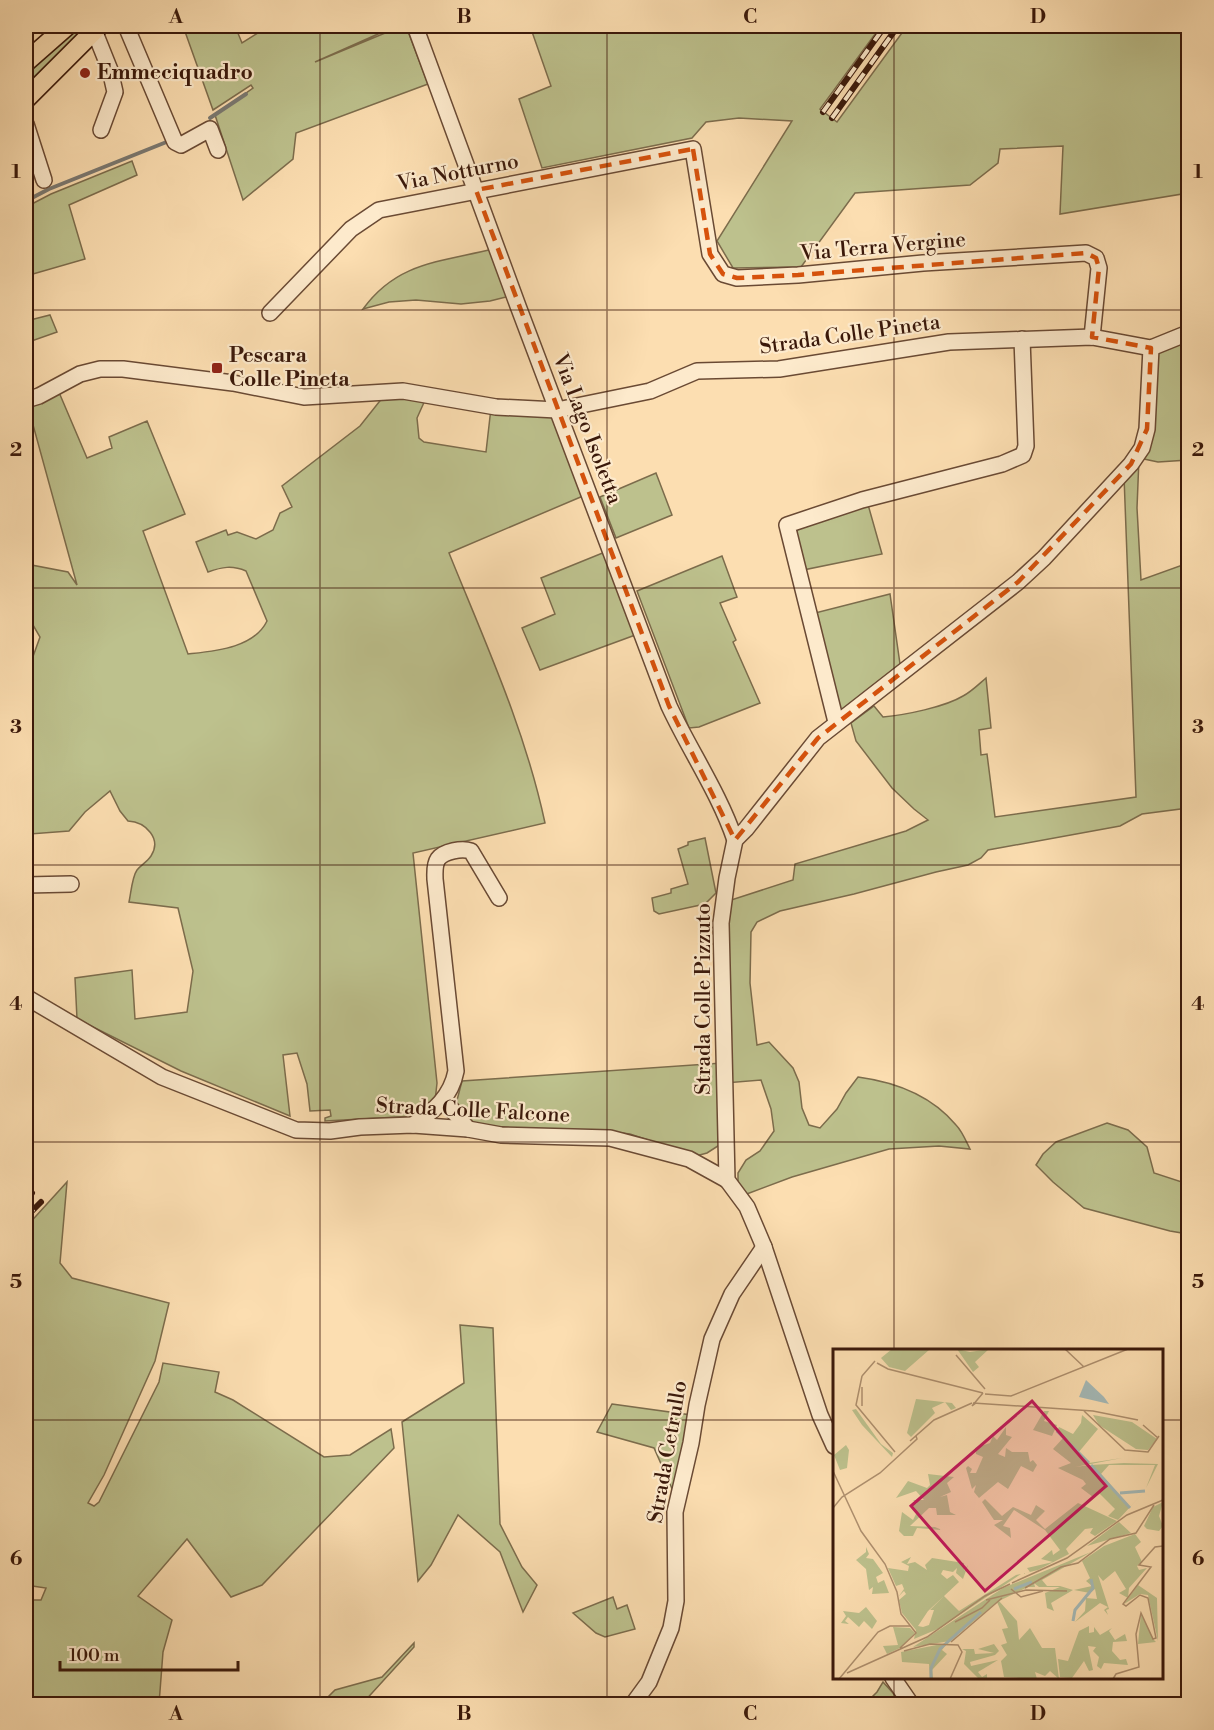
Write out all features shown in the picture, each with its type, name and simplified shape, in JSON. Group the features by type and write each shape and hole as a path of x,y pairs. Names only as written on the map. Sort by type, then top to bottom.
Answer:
{"main road":[{"path":"26,62 67,26"},
{"path":"26,99 96,28"}],"street":[{"path":"126,26 175,142 181,146 210,129 218,150"},
{"name":"Via Lago Isoletta","path":"414,26 669,706 685,740 726,813 735,840"},
{"path":"96,28 115,92 101,130"},
{"path":"26,124 44,180"},
{"name":"Via Notturno","path":"270,313 351,228 369,215 388,208 476,190 693,149"},
{"name":"Via Terra Vergine","path":"693,149 710,254 723,274 738,278 788,276 923,263 1086,253 1096,258 1099,268 1092,337"},
{"path":"1150,348 1188,333"},
{"name":"Strada Colle Pineta","path":"26,400 39,396 80,374 100,369 123,369 233,383 304,397 403,391 496,407 557,410 650,391 697,371 779,369 949,342 1092,337 1150,348"},
{"path":"836,722 787,525 862,500 1002,464 1023,456 1026,446 1022,339"},
{"name":"Strada Colle Pizzuto","path":"727,1180 721,923 735,840 818,738 1018,582 1044,558 1131,464 1142,448 1147,429 1150,348"},
{"path":"413,1125 431,1113 444,1100 456,1071 435,879 436,862 450,852 471,850 499,898"},
{"path":"26,885 71,884"},
{"name":"Strada Colle Falcone","path":"26,997 162,1077 296,1130 330,1131 360,1127 413,1125 468,1129 501,1135 610,1138 689,1160 727,1180"},
{"path":"444,1100 468,1129"},
{"path":"727,1180 747,1208 764,1247 820,1415 833,1444"},
{"name":"Strada Cetrullo","path":"633,1704 649,1682 671,1628 676,1601 675,1512 712,1339 732,1294 764,1247"},
{"path":"894,1679 911,1704"}],"highlighted area":[{"path":"693,149 710,254 723,274 737,278 1086,253 1096,258 1099,268 1092,337 1151,348 1147,429 1131,464 1018,582 818,738 735,840 669,706 476,190"}],"green space":[{"path":"78,26 90,26 26,92 26,71"},
{"path":"183,26 235,26 242,43 269,26 396,26 315,62 406,26 428,84 296,133 293,159 243,200 215,115 253,88 251,85 213,110"},
{"path":"530,26 881,26 820,109 837,122 907,26 1188,26 1188,193 1060,214 1063,146 1000,149 998,163 970,185 855,193 801,267 733,268 717,241 792,121 739,118 706,122 692,138 542,168 519,99 551,86"},
{"path":"132,161 137,175 69,205 85,259 26,276 26,207 51,194"},
{"path":"493,249 510,296 461,304 416,300 389,302 363,309 376,293 405,273 438,261"},
{"path":"50,315 57,332 26,343 26,321"},
{"path":"1188,337 1188,460 1158,462 1139,458 1158,348"},
{"path":"58,390 87,458 112,448 109,437 147,421 185,514 143,531 188,654 243,643 261,630 267,621 246,571 227,567 208,572 196,542 226,530 228,535 237,532 256,539 273,530 280,513 292,507 282,486 360,426 383,397 426,398 417,418 419,438 424,442 486,452 491,408 553,414 583,496 449,553 515,720 537,788 545,823 413,853 437,1083 435,1101 416,1116 325,1121 325,1118 331,1116 330,1110 310,1111 307,1084 297,1053 283,1055 290,1116 181,1071 77,1019 75,978 132,970 135,1019 187,1012 193,971 178,908 129,902 135,873 151,856 155,844 146,828 128,821 110,791 85,812 69,831 30,834 31,803 26,799 26,676 40,637 26,613 26,564 68,572 77,585 27,403"},
{"path":"1139,458 1137,508 1141,580 1188,563 1188,808 1142,814 1120,826 988,850 981,858 968,865 780,911 757,922 751,932 750,983 757,1045 769,1042 793,1068 799,1082 802,1108 809,1125 820,1128 837,1109 858,1077 899,1086 924,1098 956,1125 970,1149 939,1146 889,1149 792,1177 744,1195 738,1187 738,1173 746,1160 760,1151 774,1131 771,1109 761,1080 725,1083 728,901 793,880 795,864 906,831 928,820 892,788 856,741 851,723 874,706 883,717 946,704 966,694 986,678 991,728 979,730 981,755 987,754 995,817 1136,797 1124,476"},
{"path":"656,473 672,515 616,538 600,497"},
{"path":"867,501 882,554 803,570 795,539 798,525"},
{"path":"605,552 638,634 540,670 522,628 555,614 541,578"},
{"path":"722,556 737,597 720,603 736,640 733,642 760,703 699,727 689,728 637,591"},
{"path":"890,594 900,664 838,713 815,613"},
{"path":"705,838 716,893 705,904 659,914 654,911 652,898 671,893 671,889 688,884 678,849 688,845 688,842"},
{"path":"722,1063 721,1144 707,1153 696,1156 630,1134 474,1126 456,1104 462,1081"},
{"path":"1107,1123 1128,1130 1147,1147 1154,1173 1188,1184 1188,1234 1084,1208 1036,1165 1043,1154 1056,1142"},
{"path":"67,1182 60,1263 72,1278 169,1303 155,1361 104,1475 88,1503 94,1506 99,1502 159,1382 163,1363 219,1372 215,1392 233,1400 324,1457 350,1455 391,1429 394,1448 262,1585 231,1597 187,1539 138,1596 172,1620 163,1652 159,1704 26,1704 26,1600 41,1600 46,1588 26,1585 26,1227"},
{"path":"460,1325 493,1328 500,1524 522,1567 537,1585 523,1612 500,1552 458,1515 431,1565 418,1581 402,1422 464,1383"},
{"path":"612,1404 691,1415 673,1491 654,1448 597,1432"},
{"path":"613,1597 617,1609 627,1605 635,1629 605,1637 596,1633 573,1613"},
{"path":"414,1643 414,1647 362,1704 321,1704 335,1690 382,1677"},
{"path":"883,1682 903,1704 865,1704"}],"waterway":[{"path":"210,118 246,94"},
{"path":"26,201 49,189 169,141"}],"railway":[{"path":"823,112 885,26"},
{"path":"832,118 898,26"},
{"path":"26,1200 32,1193"},
{"path":"26,1217 41,1202"}],"place":[{"name":"Emmeciquadro","path":"85,73"},
{"name":"Pescara Colle Pineta","path":"217,368"}]}
